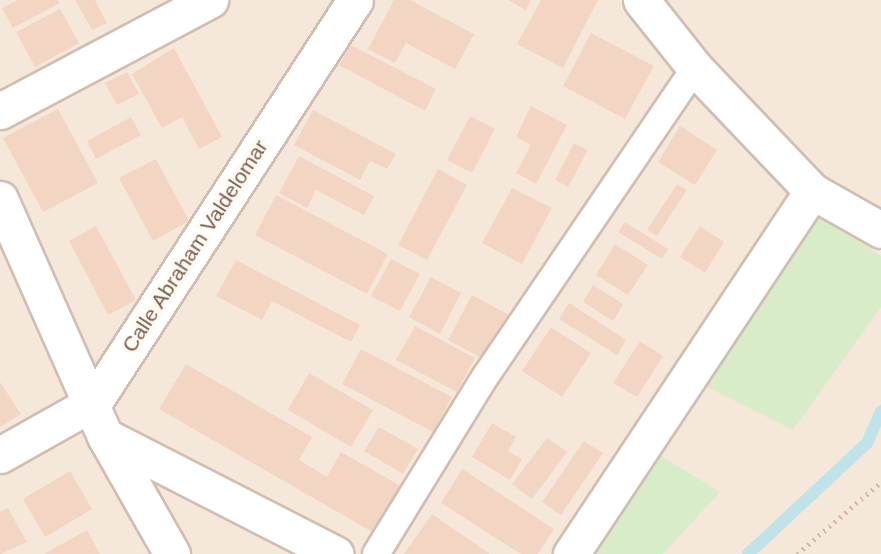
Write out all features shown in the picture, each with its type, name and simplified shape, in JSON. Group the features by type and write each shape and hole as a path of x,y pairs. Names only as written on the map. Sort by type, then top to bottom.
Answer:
{"street":[{"path":"0,111 210,0"},
{"name":"Calle Abraham Valdelomar","path":"0,455 94,402 355,0"},
{"path":"641,0 695,68 812,191 881,230"},
{"path":"376,554 485,377 695,68"},
{"path":"571,554 812,191"},
{"path":"0,199 94,402 105,436 172,554"},
{"path":"105,436 336,554"}],"path":[{"path":"797,554 881,482"}],"shaded area":[{"path":"0,0 881,0 881,554 0,554"}],"green space":[{"path":"821,214 881,256 881,307 793,430 703,385"},
{"path":"658,454 720,492 663,554 596,554"}],"building":[{"path":"18,0 58,0 60,3 13,28 2,8"},
{"path":"75,0 95,0 107,23 92,30"},
{"path":"394,0 410,0 474,34 455,69 406,43 395,63 368,49"},
{"path":"508,0 531,0 526,10"},
{"path":"541,0 598,0 563,68 517,44"},
{"path":"60,9 79,43 35,67 16,32"},
{"path":"591,33 654,66 625,119 563,86"},
{"path":"351,45 436,89 425,111 339,65"},
{"path":"174,48 222,137 199,149 182,117 162,128 132,74"},
{"path":"127,72 139,94 117,105 105,83"},
{"path":"531,106 567,125 536,184 516,173 531,145 516,137"},
{"path":"58,109 98,183 43,212 3,138"},
{"path":"313,110 396,154 387,169 370,161 360,180 294,145"},
{"path":"470,116 495,129 472,173 447,160"},
{"path":"131,117 141,135 96,159 87,141"},
{"path":"680,126 717,150 695,185 658,162"},
{"path":"574,143 588,150 568,187 555,180"},
{"path":"299,156 374,196 364,215 316,190 307,208 279,193"},
{"path":"156,159 189,221 153,241 119,178"},
{"path":"438,169 467,185 427,260 398,245"},
{"path":"677,184 687,190 657,236 647,230"},
{"path":"512,188 552,208 522,264 482,243"},
{"path":"276,195 388,254 367,294 255,235"},
{"path":"625,222 668,249 662,259 618,232"},
{"path":"96,226 136,300 108,315 69,241"},
{"path":"700,226 724,242 705,273 680,257"},
{"path":"615,244 648,265 628,295 596,275"},
{"path":"391,259 420,274 400,311 371,296"},
{"path":"236,260 360,325 351,342 272,301 262,320 216,296"},
{"path":"431,277 461,293 440,334 409,317"},
{"path":"593,285 623,304 613,321 583,302"},
{"path":"472,295 509,315 485,360 448,340"},
{"path":"569,303 626,340 617,355 559,319"},
{"path":"415,326 475,358 457,392 396,360"},
{"path":"551,327 591,353 562,397 522,371"},
{"path":"640,341 663,356 637,397 613,383"},
{"path":"361,349 452,397 433,432 342,384"},
{"path":"186,364 312,437 299,460 327,477 341,452 401,486 374,533 159,409"},
{"path":"309,373 373,410 351,447 288,410"},
{"path":"0,382 21,414 0,427"},
{"path":"492,423 516,437 508,451 522,459 510,480 472,457"},
{"path":"379,427 418,449 403,474 364,451"},
{"path":"547,438 567,452 532,499 512,484"},
{"path":"584,441 603,453 561,515 542,502"},
{"path":"462,469 554,529 538,554 521,554 441,503"},
{"path":"70,471 92,509 45,537 23,499"},
{"path":"8,508 27,542 0,554 0,512"},
{"path":"432,514 490,554 404,554"},
{"path":"87,530 100,554 44,554"}],"waterway":[{"path":"748,554 867,443 881,411"}]}
